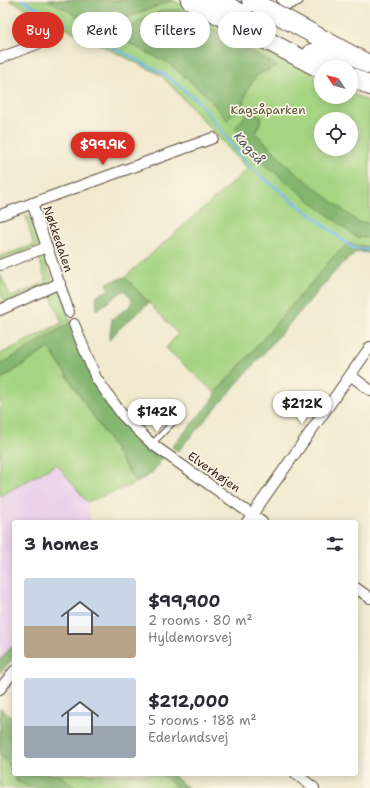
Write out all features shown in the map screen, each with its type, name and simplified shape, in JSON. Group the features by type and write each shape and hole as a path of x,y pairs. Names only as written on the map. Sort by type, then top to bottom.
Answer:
{"highway":[{"path":"190,0 314,65"},
{"path":"217,0 324,60"},
{"path":"251,0 370,66"},
{"path":"358,80 370,86"},
{"path":"358,86 370,90"}],"street":[{"path":"282,0 289,4 298,0"},
{"path":"0,58 26,48"},
{"path":"0,215 213,138"},
{"name":"Nøkkedalen","path":"32,203 69,312"},
{"path":"0,265 47,247"},
{"name":"Nøkkedalen","path":"0,310 60,283"},
{"name":"Elverhøjen","path":"74,324 98,381 123,416 152,444 249,518"},
{"path":"249,518 370,347"},
{"path":"350,376 370,390"},
{"path":"358,589 370,598"},
{"path":"0,689 12,674"},
{"path":"299,776 314,788"}],"lane":[{"path":"152,444 181,414"}],"shaded area":[{"path":"57,463 87,502 91,520 12,520 12,659 0,673 0,496"}],"green space":[{"name":"Kagsåparken","path":"9,0 173,0 196,12 140,12 140,48 210,48 210,19 218,23 218,48 265,48 314,73 314,104 358,104 358,96 370,102 370,253 357,251 349,244 335,255 215,393 166,348 178,334 125,277 248,169 161,75 106,48 132,48 132,12 72,12 72,31 64,27 64,12 33,12"},
{"path":"48,0 173,0 132,16 132,12 72,13"},
{"path":"166,10 179,10 182,12 160,12"},
{"path":"140,21 140,48 210,48 210,28 218,32 218,48 246,48 277,66 257,75 248,88 243,104 227,120 205,94 168,63 132,45 132,27"},
{"path":"249,111 262,117 256,133 288,166 358,222 370,223 370,238 356,237 259,160 235,128"},
{"path":"25,214 30,217 40,246 0,260 0,256 34,245"},
{"path":"349,243 370,247 370,253 357,251 341,265 178,451 172,447 213,399 215,393 335,255"},
{"path":"42,253 52,279 49,283 0,305 0,303 4,301 0,290 0,274 11,297 46,282 38,254"},
{"path":"125,277 149,303 119,329 109,340 112,319 130,306 132,300 124,290 97,310 96,296 109,290 107,283"},
{"path":"60,283 70,323 0,366 0,354 62,323 48,289"},
{"path":"70,323 76,346 91,366 116,406 166,454 151,474 136,483 49,348 0,380 0,365"},
{"path":"49,348 136,483 87,502 57,464 0,496 0,380"},
{"path":"12,646 12,659 0,673 0,660"},
{"path":"0,708 12,717 12,776 163,776 178,788 0,788"},
{"path":"0,708 12,717 12,772 9,765 0,754"},
{"path":"14,776 61,776 76,788 32,788 16,781"},
{"path":"163,776 173,776 188,788 178,788"}],"waterway":[{"name":"Kagså","path":"22,0 67,24"},
{"name":"Kagså","path":"114,48 164,74 198,101 251,168 353,248 370,250"}]}
